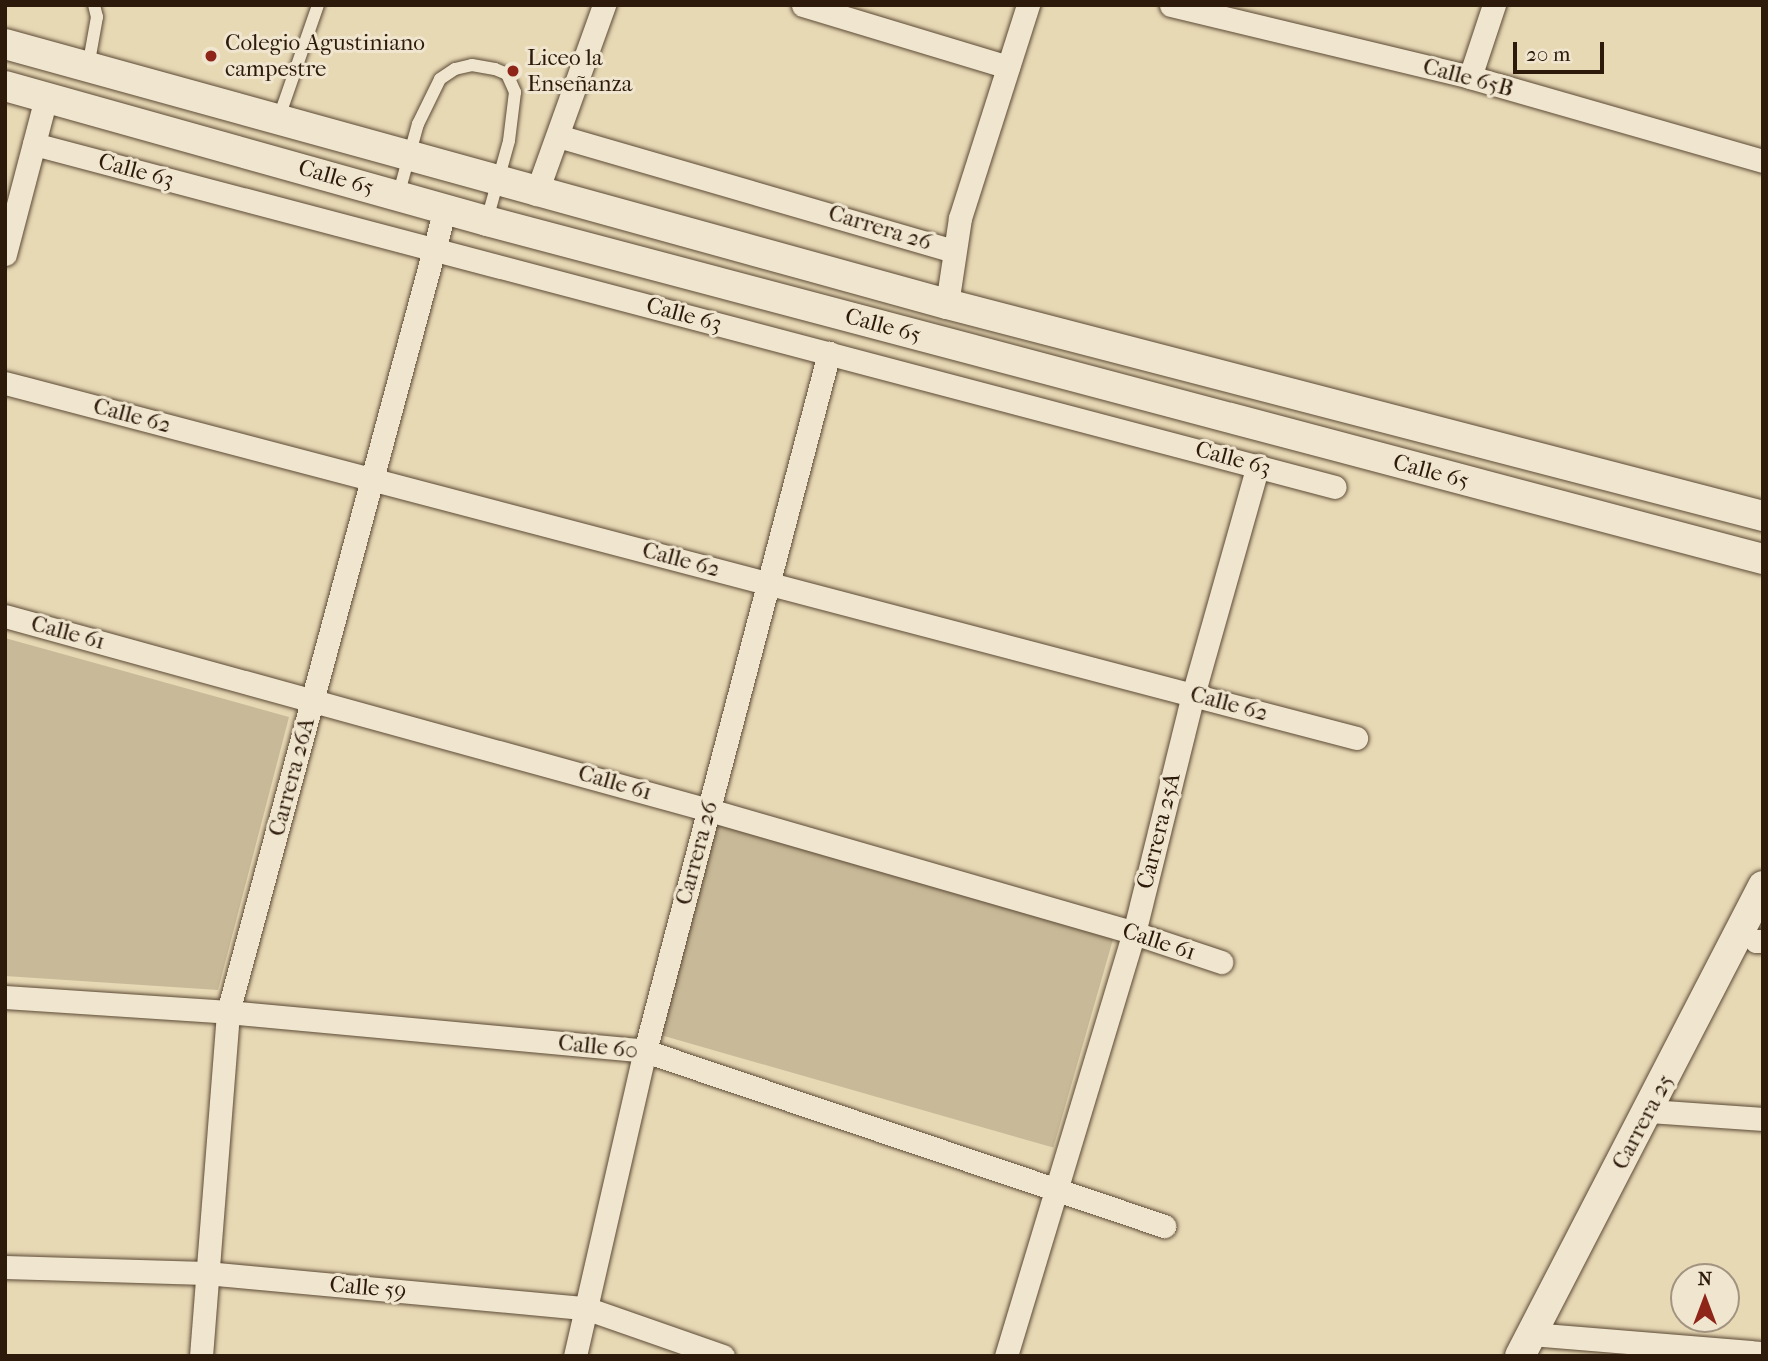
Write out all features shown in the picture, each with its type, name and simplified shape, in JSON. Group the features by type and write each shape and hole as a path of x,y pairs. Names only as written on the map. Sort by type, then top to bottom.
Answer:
{"street":[{"path":"536,194 604,5"},
{"path":"803,5 1007,67"},
{"name":"Carrera 26","path":"558,136 954,251 976,162 1028,5"},
{"name":"Calle 65B","path":"1171,5 1470,77 1763,161"},
{"path":"1470,77 1494,5"},
{"name":"Calle 65","path":"5,44 536,194 1763,516"},
{"name":"Calle 65","path":"5,86 487,221 1763,559"},
{"path":"5,254 46,98"},
{"name":"Calle 63","path":"34,144 1335,487"},
{"name":"Carrera 26A","path":"201,1356 228,1012 446,209"},
{"path":"947,304 954,251"},
{"name":"Carrera 26","path":"575,1356 645,1051 830,353"},
{"name":"Calle 62","path":"5,383 1356,738"},
{"name":"Carrera 25A","path":"1006,1356 1058,1194 1133,933 1193,695 1258,465"},
{"name":"Calle 61","path":"5,616 313,698 709,810 1133,933 1221,962"},
{"name":"Carrera 25","path":"1526,1345 1650,1111 1763,886"},
{"name":"Calle 60","path":"5,997 228,1012 645,1051 1058,1194 1164,1226"},
{"path":"1650,1111 1763,1119"},
{"name":"Calle 59","path":"5,1267 206,1273 585,1308 723,1356"},
{"path":"1526,1345 1763,1353"}],"lane":[{"path":"88,67 97,17 94,5"},
{"path":"278,121 318,5"},
{"path":"398,196 418,124 440,79 455,69 472,65 495,69 507,74 515,92 498,182 487,221"}],"shaded area":[{"path":"5,638 289,717 218,990 5,976"},
{"path":"716,822 1114,936 1053,1148 655,1033"}],"place":[{"name":"Colegio Agustiniano campestre","path":"211,56"},
{"name":"Liceo la Enseñanza","path":"513,71"}]}
